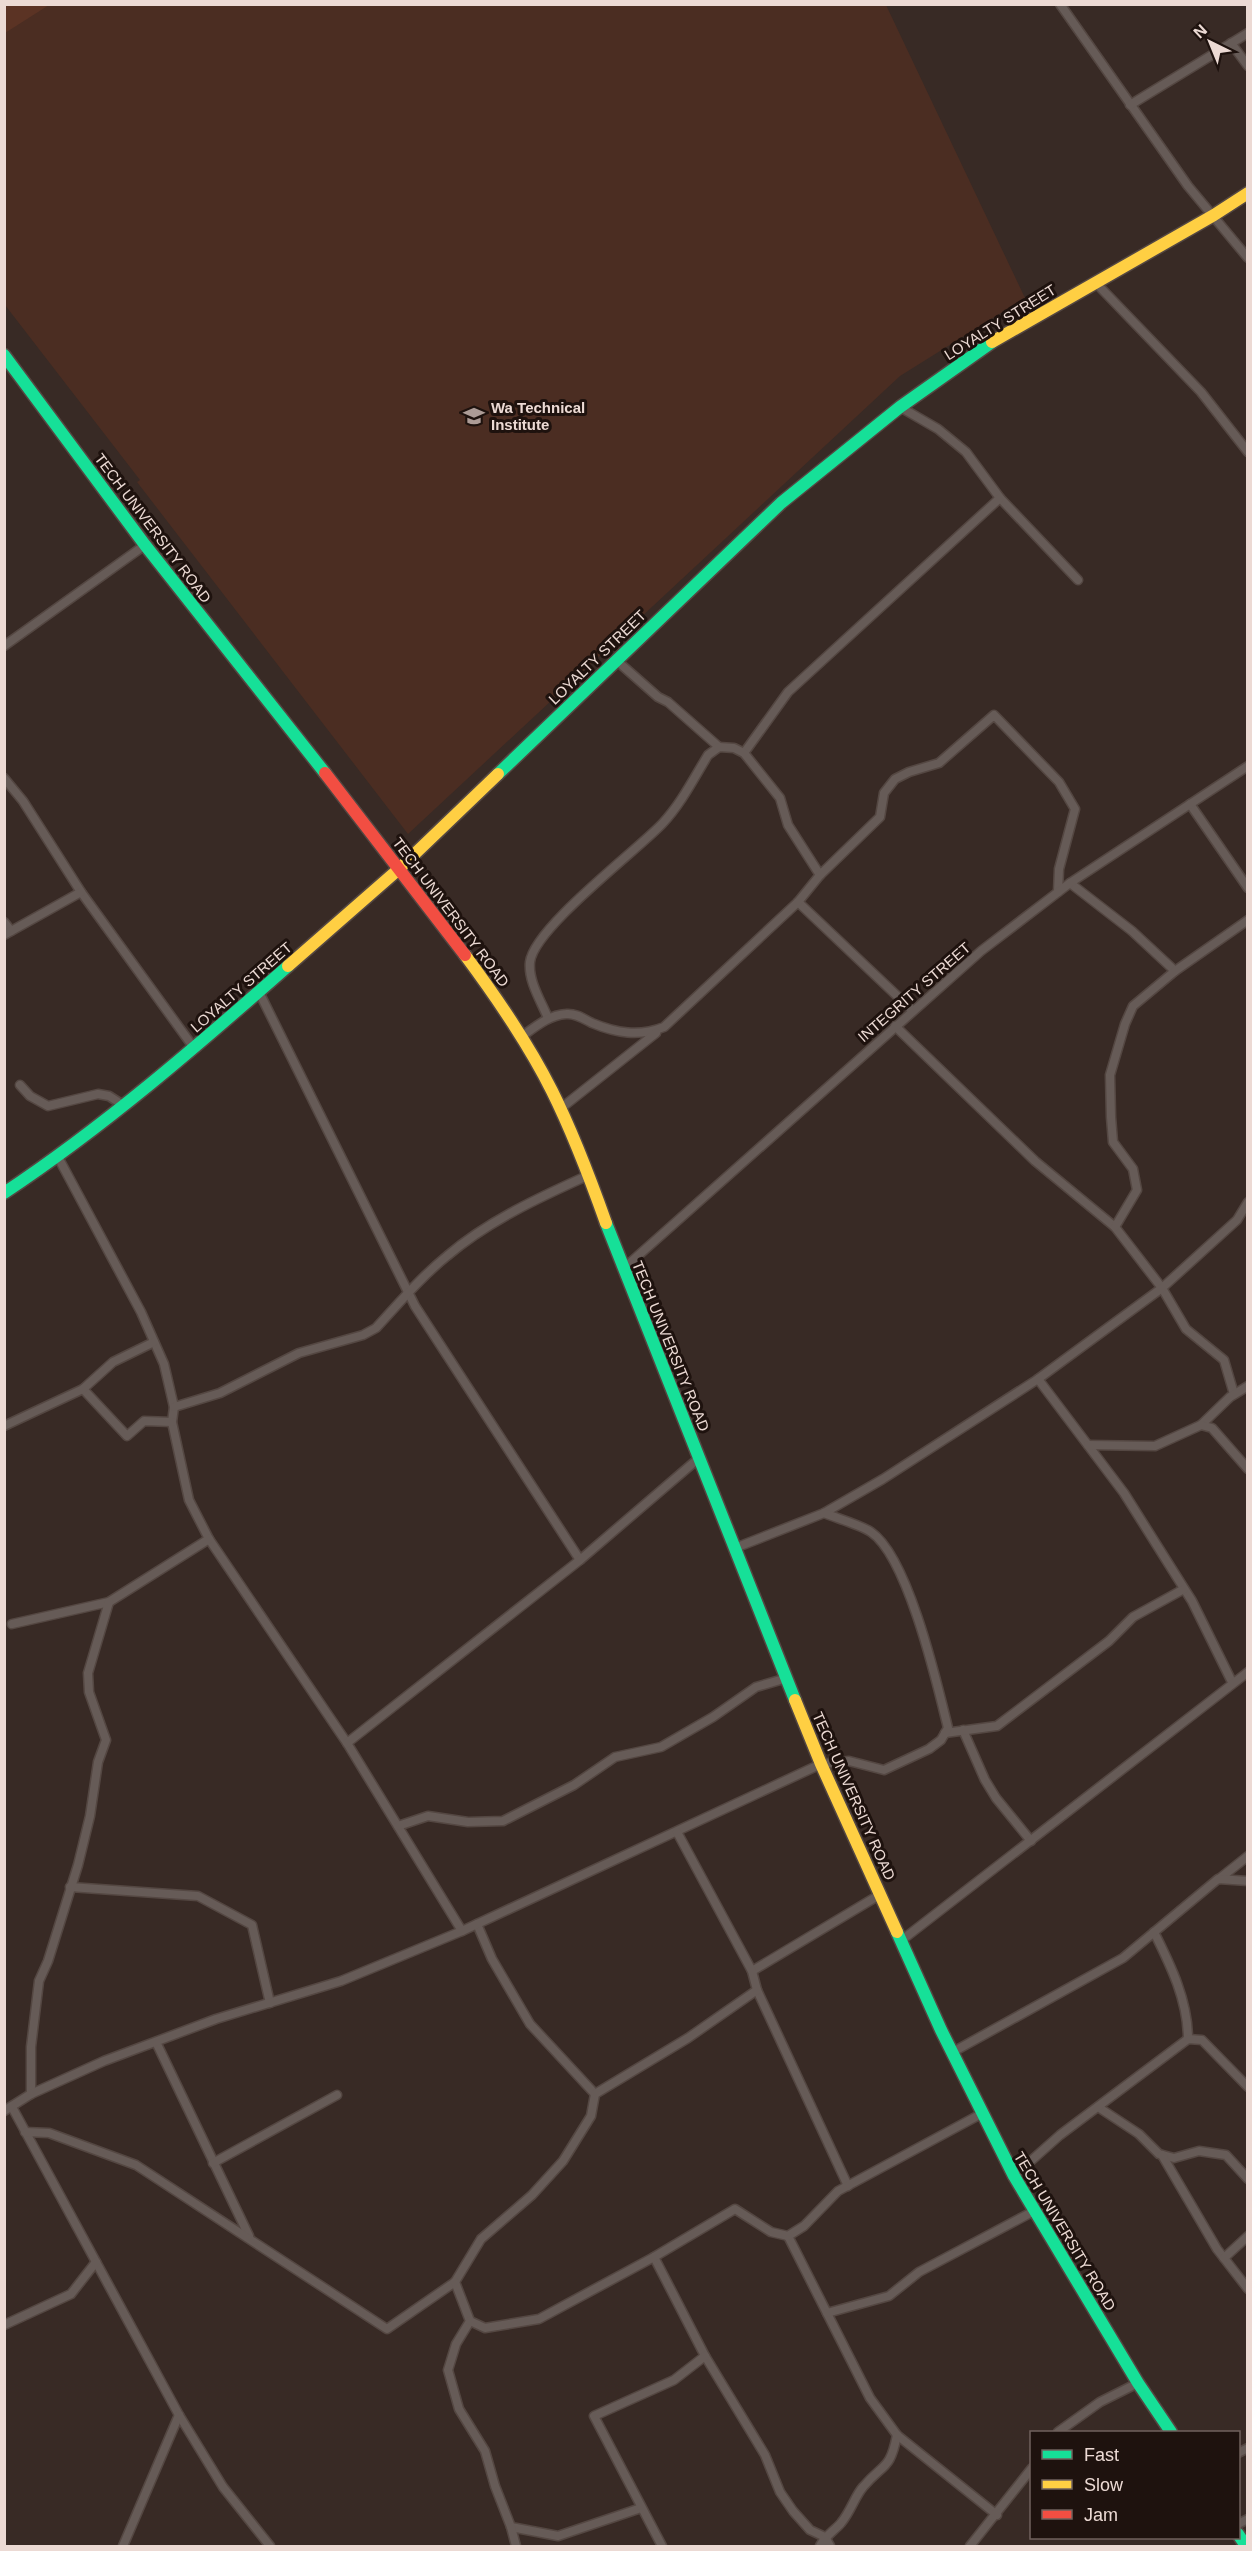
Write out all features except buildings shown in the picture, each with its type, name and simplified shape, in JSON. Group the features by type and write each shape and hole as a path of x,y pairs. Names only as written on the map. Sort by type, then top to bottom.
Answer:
{"street":[{"path":"1060,4 1188,186 1248,258"},
{"path":"1130,105 1248,33"},
{"path":"1232,43 1248,66"},
{"name":"LOYALTY STREET","path":"4,1193 58,1157 194,1048 400,868 781,503 900,407 983,347 1214,215 1248,193"},
{"path":"1095,282 1201,392 1248,452"},
{"name":"TECH UNIVERSITY ROAD","path":"4,355 145,545 400,868 497,998 521,1037 560,1109 589,1175 623,1269 821,1764 951,2053 1014,2176 1138,2383 1170,2431"},
{"path":"900,407 938,429 966,452 1000,498 1078,580"},
{"path":"744,753 788,693 1000,498"},
{"path":"4,646 145,545"},
{"path":"616,660 658,698 668,702 719,747 734,748 744,753 780,798 788,825 820,875"},
{"path":"560,1109 664,1027 798,902 820,875 880,817 884,793 895,779 939,763 994,715 1059,782 1075,809 1059,869 1058,892"},
{"path":"548,1018 532,983 530,961 540,940 569,908 663,823 708,755 719,747"},
{"name":"INTEGRITY STREET","path":"623,1269 981,951 1070,883 1248,766"},
{"path":"4,778 22,801 81,892 194,1048"},
{"path":"1190,804 1248,888"},
{"path":"1070,883 1132,931 1175,970"},
{"path":"4,922 8,933 81,892"},
{"path":"798,902 912,1010"},
{"path":"1115,1227 1137,1190 1133,1169 1113,1142 1110,1075 1125,1024 1133,1006 1175,970 1248,920"},
{"path":"258,992 408,1293 580,1560"},
{"path":"521,1037 548,1018 566,1014 576,1015 616,1031 641,1034 664,1027"},
{"path":"896,1026 1035,1161 1115,1227 1162,1288 1186,1329 1224,1360 1234,1394"},
{"path":"21,1085 30,1096 48,1106 98,1094 109,1096 123,1105"},
{"path":"58,1157 141,1312 164,1364 174,1407 172,1422 189,1500 209,1539 346,1743 462,1931"},
{"path":"174,1407 220,1392 299,1353 363,1335 376,1328 447,1256 483,1229 589,1175"},
{"path":"735,1548 824,1513 883,1479 1038,1379 1162,1288 1237,1220 1248,1202"},
{"path":"4,1426 83,1389 113,1362 154,1342"},
{"path":"1038,1379 1124,1493 1184,1589 1233,1682"},
{"path":"1088,1445 1155,1446 1201,1425 1234,1394 1248,1386"},
{"path":"83,1389 127,1436 144,1421 172,1422"},
{"path":"1201,1425 1212,1428 1248,1469"},
{"path":"346,1743 580,1560 699,1458"},
{"path":"270,2547 223,2487 179,2415 25,2132 8,2109 31,2094 104,2061 216,2019 341,1981 462,1931 821,1764 849,1761 884,1770 929,1749 941,1740 948,1728 928,1651 895,1561 871,1532 824,1513"},
{"path":"12,1624 109,1602 209,1539"},
{"path":"945,1733 997,1726 1109,1641 1133,1617 1184,1589"},
{"path":"31,2094 31,2047 39,1981 48,1961 81,1855 90,1816 98,1762 106,1740 88,1692 88,1672 109,1602"},
{"path":"902,1940 1248,1672"},
{"path":"398,1826 428,1816 468,1822 503,1821 574,1785 615,1757 661,1747 713,1717 756,1687 787,1678"},
{"path":"963,1730 985,1780 996,1798 1031,1841"},
{"path":"676,1832 752,1971 757,1990 848,2186"},
{"path":"951,2053 1123,1959 1248,1856"},
{"path":"1218,1879 1248,1881"},
{"path":"70,1887 198,1896 252,1925 270,2003"},
{"path":"752,1971 881,1894"},
{"path":"477,1924 492,1959 530,2024 595,2094"},
{"path":"1154,1932 1176,1976 1188,2021 1188,2039"},
{"path":"25,2132 49,2133 136,2165 387,2329 455,2282 481,2239 532,2196 563,2161 591,2116 595,2094 688,2038 757,1990"},
{"path":"1014,2176 1060,2135 1188,2039 1202,2040 1248,2087"},
{"path":"156,2042 249,2238"},
{"path":"213,2163 337,2095"},
{"path":"1098,2107 1139,2134 1161,2155 1224,2258 1248,2289"},
{"path":"455,2282 470,2321 485,2328 539,2319 654,2257 735,2209 771,2232 788,2236 804,2226 838,2192 981,2114"},
{"path":"1161,2155 1174,2158 1199,2151 1226,2155 1248,2179"},
{"path":"827,2313 889,2296 919,2272 1036,2210"},
{"path":"788,2236 870,2398 897,2435 997,2515"},
{"path":"1224,2258 1248,2236"},
{"path":"654,2257 705,2356 765,2455 780,2492 810,2530 825,2537 830,2547"},
{"path":"4,2325 71,2294 96,2262"},
{"path":"470,2321 456,2344 448,2370 459,2409 485,2451 516,2547"},
{"path":"662,2547 594,2416 674,2380 705,2356"},
{"path":"1061,2431 1100,2402 1138,2383"},
{"path":"123,2547 179,2415"},
{"path":"820,2547 825,2537 832,2533 852,2510 862,2488 893,2457 897,2435"},
{"path":"970,2547 1030,2471"},
{"path":"511,2527 558,2536 641,2508"}],"shaded area":[{"path":"5,4 49,4 49,5 5,33"},
{"name":"Wa Technical Institute","path":"4,5 886,5 1025,298 900,376 408,834 137,482 140,480 5,305"}],"traffic: fast":[{"path":"498,774 781,503 900,407 992,342"},
{"path":"4,355 145,545 325,773"},
{"path":"4,1193 114,1113 288,966"},
{"path":"606,1223 795,1700"},
{"path":"897,1932 941,2030 1014,2176 1138,2383 1170,2431"},
{"path":"1240,2537 1246,2546"}],"traffic: slow":[{"path":"992,342 1214,215 1248,193"},
{"path":"288,966 400,868 498,774"},
{"path":"465,955 512,1021 543,1073 574,1139 606,1223"},
{"path":"795,1700 821,1764 897,1932"}],"traffic: jam":[{"path":"325,773 465,955"}],"place":[{"name":"Wa Technical Institute","path":"474,416"}]}
